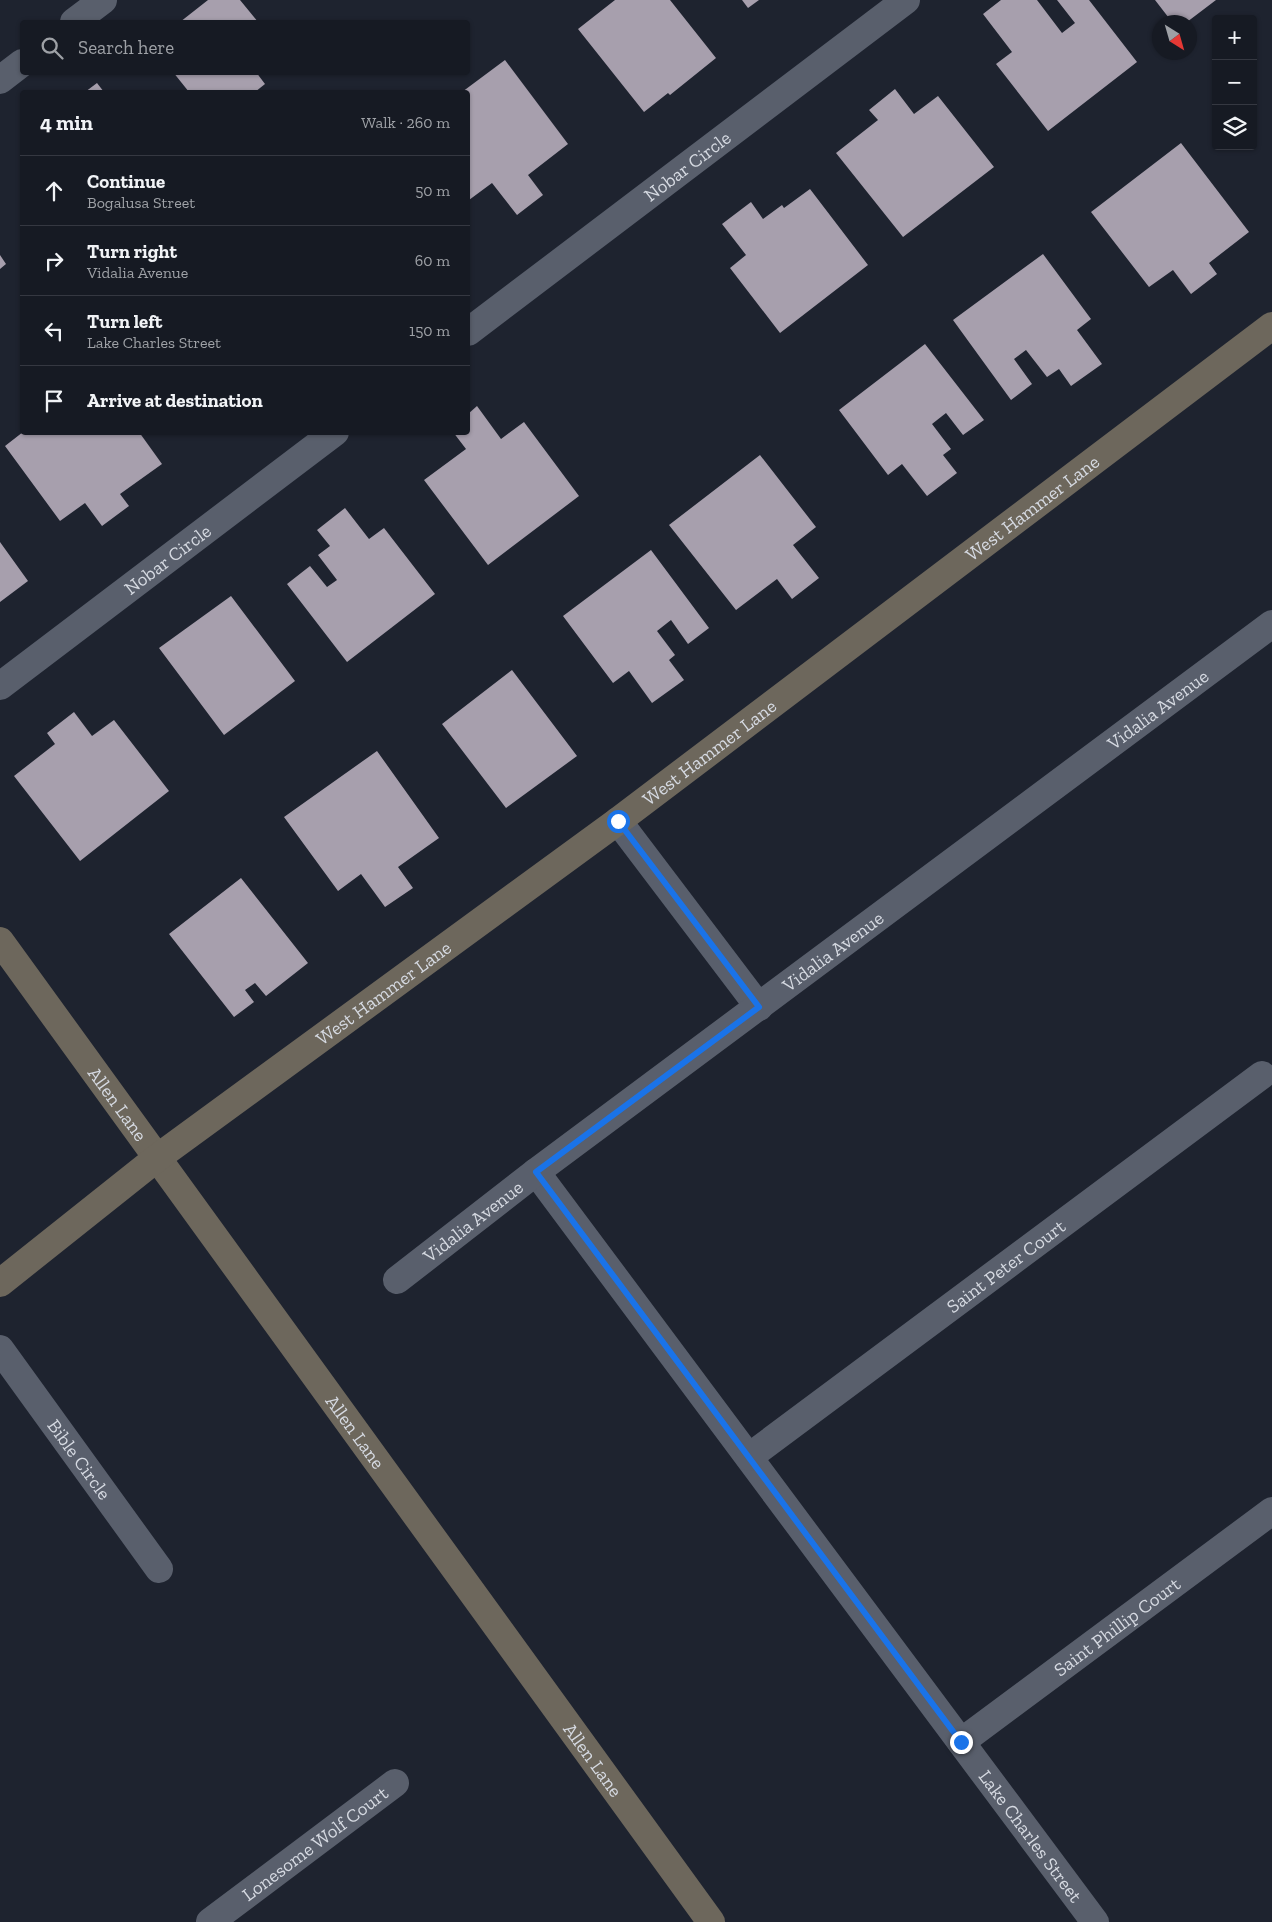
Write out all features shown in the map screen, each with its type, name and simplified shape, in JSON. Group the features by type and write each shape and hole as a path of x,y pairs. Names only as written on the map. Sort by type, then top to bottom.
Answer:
{"street":[{"path":"77,20 103,0"},
{"name":"Nobar Circle","path":"470,330 906,0"},
{"path":"0,80 20,65"},
{"name":"West Hammer Lane","path":"0,1283 157,1158 618,821 1272,326"},
{"name":"Nobar Circle","path":"0,686 331,435"},
{"name":"Vidalia Avenue","path":"397,1280 536,1172 1271,628"},
{"path":"618,821 759,1007"},
{"name":"Allen Lane","path":"0,941 711,1922"},
{"name":"Saint Peter Court","path":"749,1457 1262,1075"},
{"name":"Lake Charles Street","path":"536,1172 1095,1922"},
{"name":"Bible Circle","path":"0,1350 159,1569"},
{"name":"Saint Phillip Court","path":"961,1742 1272,1511"},
{"name":"Lonesome Wolf Court","path":"210,1922 396,1783"}],"building":[{"path":"208,0 240,0 256,20 183,20"},
{"path":"615,0 670,0 716,58 670,95 668,93 644,112 578,29"},
{"path":"742,0 759,0 748,8"},
{"path":"1001,0 1037,0 1062,33 1075,23 1057,0 1089,0 1137,62 1048,131 996,64 1012,52 983,14"},
{"path":"1155,0 1216,0 1196,15 1167,15"},
{"path":"505,60 568,144 528,175 543,195 517,215 492,183 470,199 470,90 465,90"},
{"path":"175,75 258,75 265,84 258,90 187,90"},
{"path":"97,83 102,90 88,90"},
{"path":"895,89 914,114 938,96 994,167 903,237 836,153 878,120 869,110"},
{"path":"1181,143 1249,232 1209,263 1217,274 1191,294 1173,270 1149,287 1091,212"},
{"path":"810,189 868,265 780,333 730,268 746,255 722,224 751,202 763,219 782,205 784,208"},
{"path":"1043,254 1091,319 1077,330 1102,364 1071,386 1059,369 1047,377 1026,350 1014,359 1032,384 1011,400 953,320"},
{"path":"0,255 6,264 0,269"},
{"path":"925,344 984,420 963,435 946,413 932,424 951,449 943,455 957,473 927,496 902,464 888,475 839,410"},
{"path":"477,406 501,439 524,422 579,496 488,565 424,480 466,449 455,435 470,435 470,412"},
{"path":"20,434 141,435 162,464 120,494 129,506 102,526 85,503 60,521 5,446"},
{"path":"760,455 816,527 793,545 819,578 792,599 777,579 736,610 669,525"},
{"path":"345,508 369,539 384,528 435,594 347,662 287,584 310,566 327,587 337,580 318,555 330,546 317,530"},
{"path":"0,542 28,581 0,602"},
{"path":"651,550 709,628 688,644 671,620 657,631 675,655 669,660 684,680 652,703 629,671 613,683 563,616"},
{"path":"231,596 295,681 224,735 159,648"},
{"path":"512,670 577,756 506,808 442,724"},
{"path":"74,712 92,736 114,720 169,791 80,861 14,776 55,744 47,733"},
{"path":"377,751 439,838 398,867 413,888 385,907 361,874 338,891 284,817"},
{"path":"241,878 308,963 266,996 255,983 245,990 254,1002 234,1017 169,934"}],"route":[{"path":"618,821 759,1007 536,1172 961,1742"}]}
